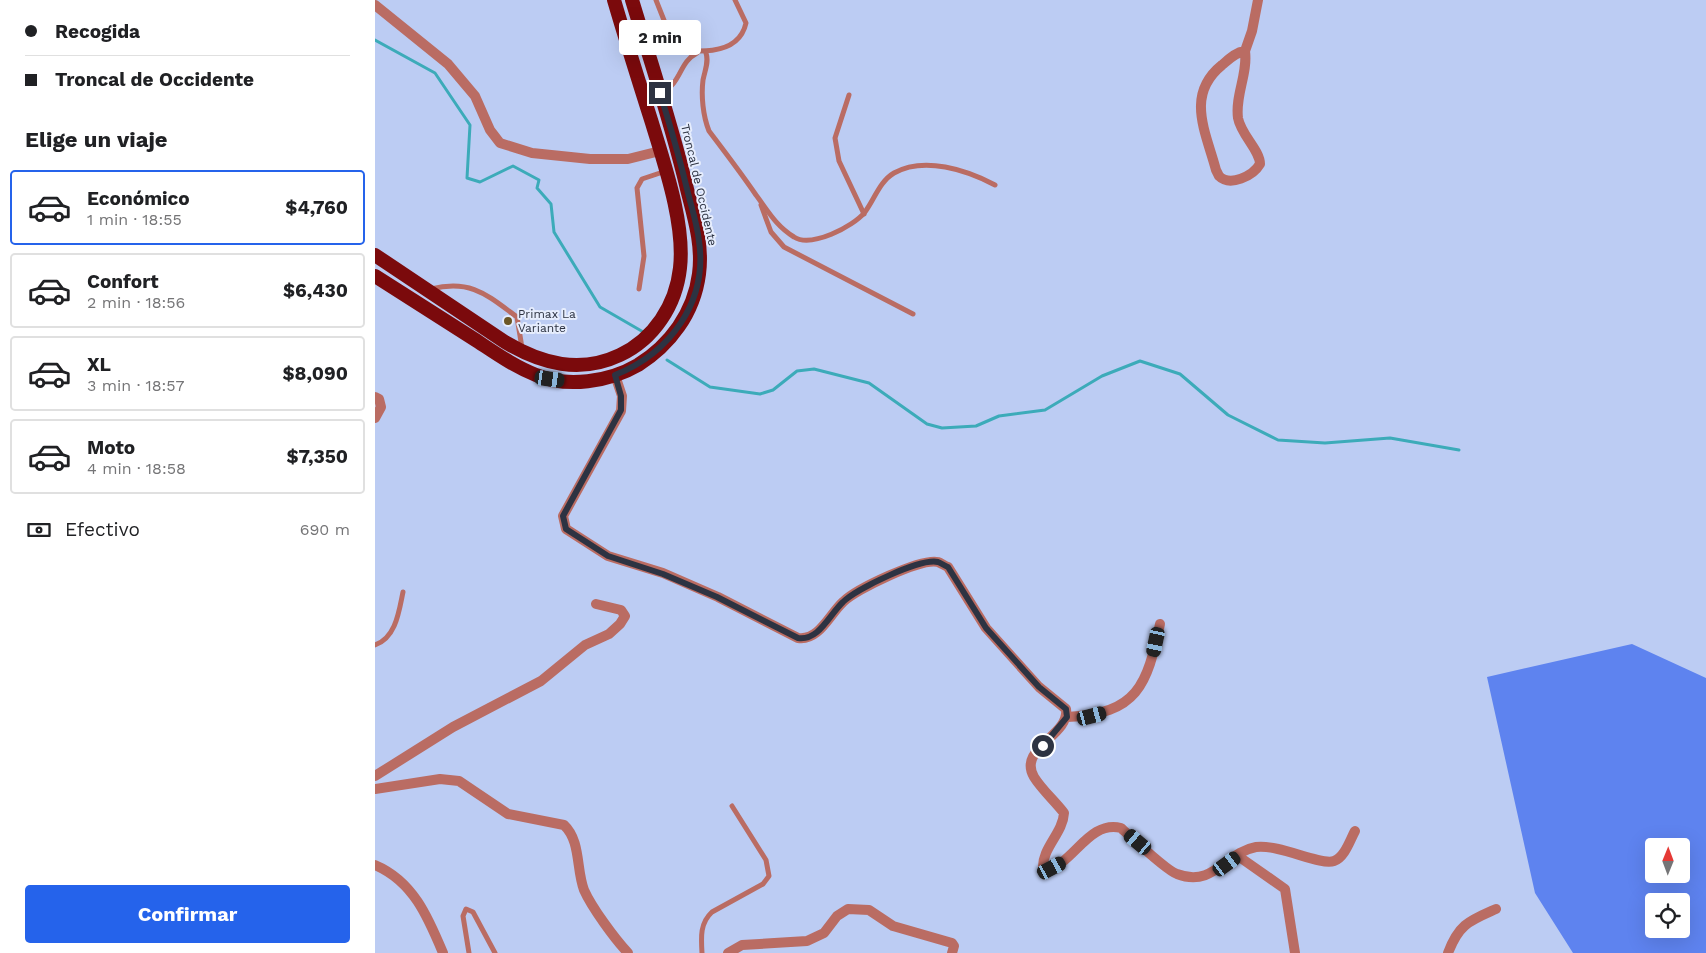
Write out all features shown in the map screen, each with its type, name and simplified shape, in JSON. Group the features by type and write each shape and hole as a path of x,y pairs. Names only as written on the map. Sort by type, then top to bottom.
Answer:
{"highway":[{"path":"375,255 523,353 561,365 577,366 608,360 629,350 648,336 667,311 676,290 680,267 678,236 666,170 614,0"},
{"name":"Troncal de Occidente","path":"375,276 506,360 537,376 581,382 615,375 648,358 672,336 693,300 699,275 699,241 677,148 632,0"}],"street":[{"path":"1245,51 1237,53 1214,71 1205,85 1200,100 1200,111 1216,170 1223,181 1229,182 1236,181 1258,168 1260,164 1258,155 1243,134 1239,119 1238,102 1245,71 1245,51 1252,31 1258,0"},
{"path":"375,5 448,64 475,96 490,130 500,143 532,153 590,159 627,159 660,151"},
{"path":"615,375 621,396 621,410 563,516 566,529 608,556 663,574 717,597 798,638 806,639 813,636 844,601 873,582 927,562 937,562 948,567 986,628 1039,687 1066,709 1067,717 1063,725 1033,756 1033,776 1064,813 1063,823 1043,860 1043,868 1047,870 1065,862 1080,844 1104,828 1112,826 1121,828 1176,874 1198,878 1216,872 1251,848 1264,846 1305,855 1323,862 1332,862 1338,859 1344,852 1355,831"},
{"path":"375,397 379,399 381,407 375,418"},
{"path":"375,776 453,727 541,681 585,645 609,634 621,624 625,616 621,610 596,604"},
{"path":"1067,717 1092,716 1106,712 1140,689 1152,661 1160,624"},
{"path":"375,789 439,779 459,780 508,814 563,825 570,831 574,842 584,890 617,941 628,953"},
{"path":"1238,856 1285,889 1295,953"},
{"path":"375,865 389,871 411,891 427,914 443,953"},
{"path":"1448,953 1457,932 1467,921 1496,909"},
{"path":"728,953 742,945 807,940 823,933 837,916 848,910 869,910 893,926 952,943 954,946 952,953"}],"lane":[{"path":"655,0 675,48"},
{"path":"646,46 705,53 732,42 744,31 746,23 735,0"},
{"path":"660,93 671,88 687,61 699,52"},
{"path":"705,53 707,63 703,81 703,99 705,121 709,131 757,195 775,223 795,238 809,240 831,235 864,214 879,188 892,174 904,168 937,166 971,172 995,185"},
{"path":"849,95 835,138 839,161 864,214"},
{"path":"639,288 644,256 637,188 642,179 666,170"},
{"path":"757,195 771,232 784,247 913,314"},
{"path":"427,290 452,285 478,290 517,317 523,353"},
{"path":"375,645 381,643 395,627 403,592"},
{"path":"702,953 701,933 706,917 763,884 769,876 766,860 732,806"},
{"path":"469,953 463,916 467,909 473,912 495,953"}],"shaded area":[{"path":"1632,644 1706,678 1706,953 1573,953 1535,893 1487,677"}],"waterway":[{"path":"375,40 435,73 470,125 467,178 480,182 513,166 539,180 537,188 551,204 554,232 600,307 645,333"},
{"path":"667,360 710,387 760,394 773,390 797,371 814,369 869,383 927,424 942,428 976,426 999,416 1045,410 1102,376 1140,361 1180,374 1228,415 1278,440 1325,443 1390,438 1459,450"}],"place":[{"name":"Primax La Variante","path":"508,321"}],"route":[{"path":"660,93 677,148 699,241 699,275 688,312 672,336 648,358 634,367 615,375 621,396 621,410 563,516 566,529 608,556 663,574 717,597 798,638 806,639 813,636 844,601 873,582 927,562 937,562 948,567 986,628 1015,658 1039,687 1066,709 1067,717 1063,725 1043,746"}]}
